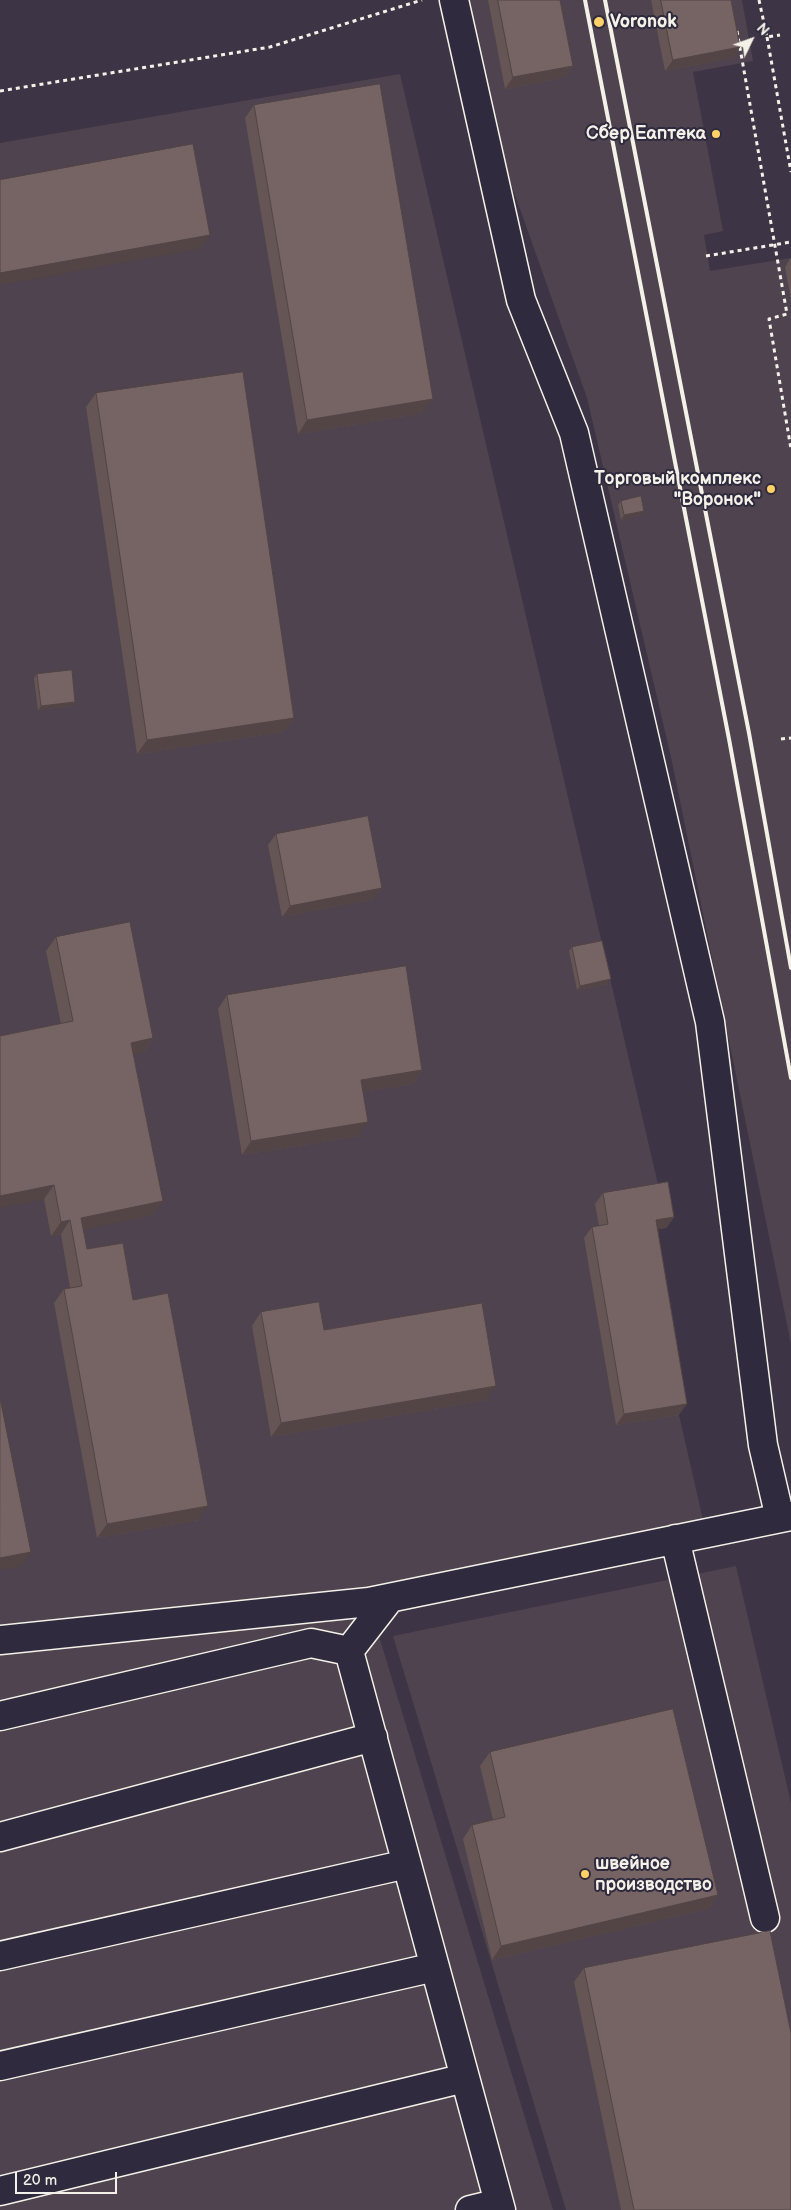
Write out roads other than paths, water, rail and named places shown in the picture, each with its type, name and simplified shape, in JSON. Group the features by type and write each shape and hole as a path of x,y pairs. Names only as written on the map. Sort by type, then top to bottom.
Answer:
{"street":[{"path":"0,1640 369,1602 786,1517 763,1444 710,1022 574,434 521,300 454,0"},
{"path":"676,1539 765,1918"},
{"path":"350,1652 390,1598"},
{"path":"0,1716 312,1643 350,1652"},
{"path":"350,1652 500,2207 470,2210"},
{"path":"0,1837 373,1737"},
{"path":"0,1956 407,1864"},
{"path":"0,2066 435,1967"},
{"path":"0,2190 465,2078"}],"railway":[{"path":"585,0 729,739 791,1078"},
{"path":"605,0 749,733 791,968"}],"place":[{"name":"Voronok","path":"599,22"},
{"name":"Сбер Еаптека","path":"716,134"},
{"name":"Торговый комплекс \"Воронок\"","path":"771,489"},
{"name":"швейное производство","path":"585,1874"}]}
